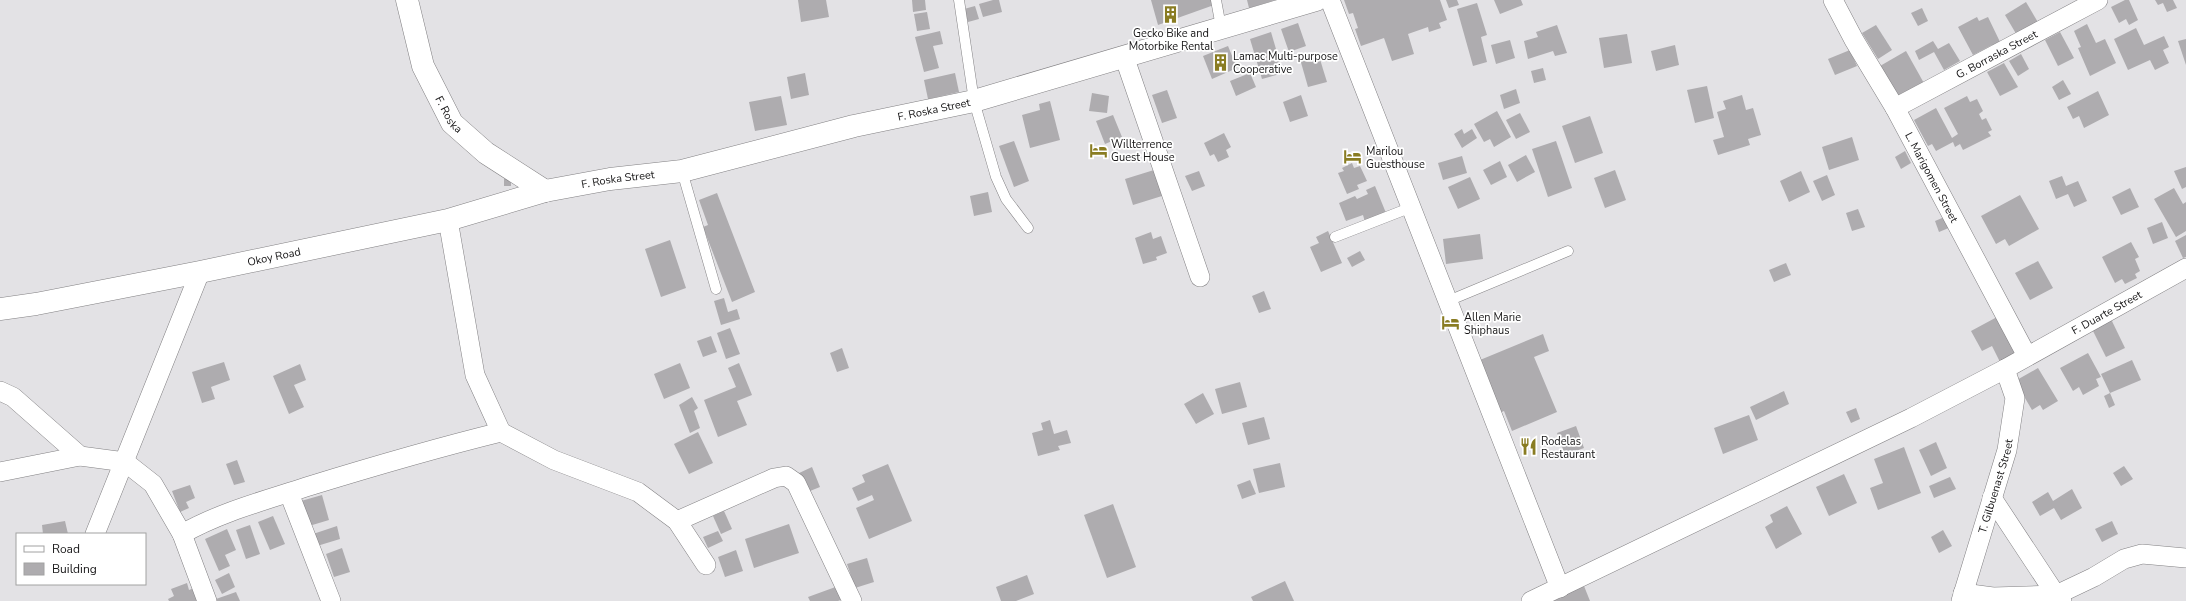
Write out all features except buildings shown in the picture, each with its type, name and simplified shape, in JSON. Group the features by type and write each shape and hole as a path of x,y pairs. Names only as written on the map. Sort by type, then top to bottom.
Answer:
{"main road":[{"name":"F. Roska","path":"407,0 423,66 452,123 486,153 545,191"},
{"name":"F. Roska Street","path":"545,191 610,179 682,170 854,126 974,101 1316,0"},
{"name":"Okoy Road","path":"0,309 36,304 200,272 448,220 545,191"}],"street":[{"path":"1330,0 1560,588"},
{"name":"L. Marigomen Street","path":"1833,0 1854,40 1895,108 2027,356"},
{"name":"G. Borraska Street","path":"1895,108 2098,0"},
{"path":"1124,56 1200,277"},
{"path":"448,220 475,375 501,432 554,460 638,492 677,521 706,565"},
{"name":"F. Duarte Street","path":"1536,600 1904,421 2005,369 2186,268"},
{"path":"95,533 200,272"},
{"name":"T. Gilbuenast Street","path":"1962,597 2007,450 2014,398 2005,369"},
{"path":"0,391 13,397 80,456"},
{"path":"182,534 207,520 290,493 414,454 501,432"},
{"path":"0,472 80,456 124,462 152,484 182,534 207,601"},
{"path":"677,521 774,478 786,476 796,483 852,601"},
{"path":"290,493 331,601"},
{"path":"1992,498 2059,598"},
{"path":"1962,597 2059,598 2124,559 2142,554 2186,558"}],"lane":[{"path":"958,0 974,101 996,177 1006,200 1028,228"},
{"path":"1216,0 1222,27"},
{"path":"682,170 716,288"},
{"path":"1335,237 1412,207"},
{"path":"1448,301 1568,251"}],"place":[{"name":"Gecko Bike and Motorbike Rental","path":"1171,15"},
{"name":"Lamac Multi-purpose Cooperative","path":"1220,62"},
{"name":"Willterrence Guest House","path":"1098,150"},
{"name":"Marilou Guesthouse","path":"1353,157"},
{"name":"Allen Marie Shiphaus","path":"1451,323"},
{"name":"Rodelas Restaurant","path":"1528,447"}]}
